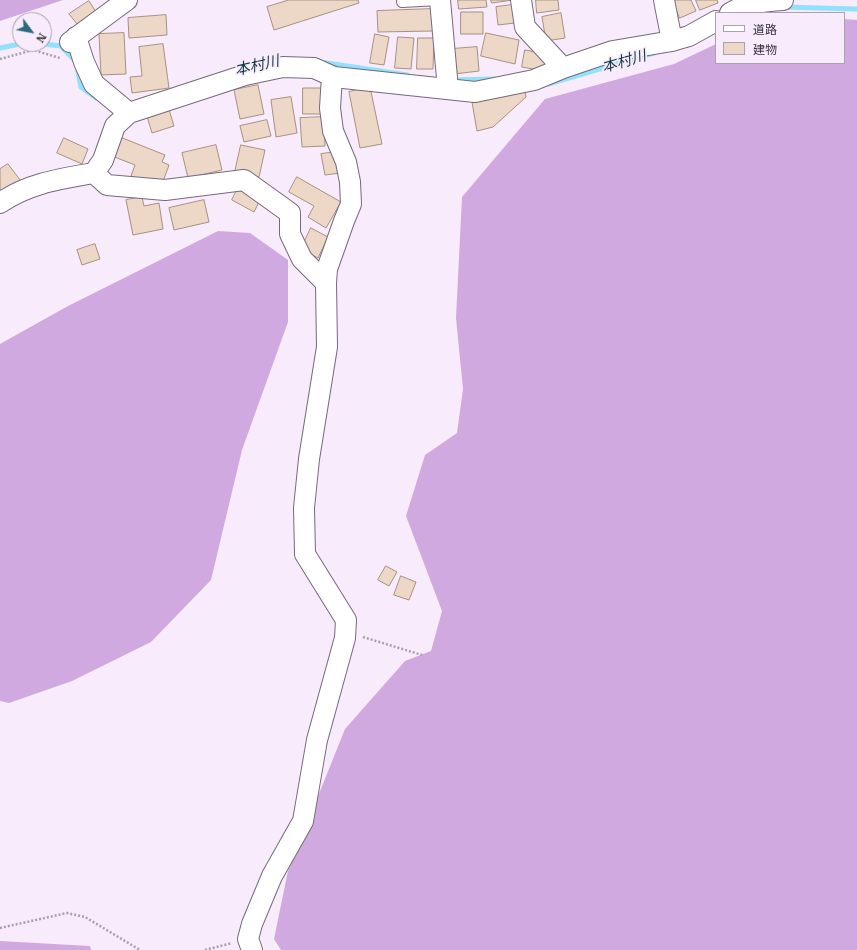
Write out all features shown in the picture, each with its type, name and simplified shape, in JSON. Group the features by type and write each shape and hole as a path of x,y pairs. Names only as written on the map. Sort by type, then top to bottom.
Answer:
{"street":[{"path":"124,108 94,84 76,46 127,0"},
{"path":"439,0 447,82"},
{"path":"521,0 525,27 563,68"},
{"path":"664,0 672,41"},
{"path":"732,12 742,6 764,1 783,0"},
{"path":"0,203 11,195 41,183 94,173 103,160 115,126 124,108 245,75 283,67 314,68 332,76 447,82 475,92 534,80 563,68 613,51 672,41 689,36 715,22"},
{"path":"250,944 252,924 272,876 303,821 317,740 346,631 346,620 305,554 304,508 309,459 327,347 327,269 351,204 350,182 346,162 332,131 330,108 332,76"},
{"path":"94,173 107,185 165,190 244,180 290,213 290,234 302,259 326,282"}],"lane":[{"path":"402,2 439,0"}],"path":[{"path":"0,59 33,50 61,58 76,46"},
{"path":"346,631 422,655"},
{"path":"0,928 66,913 85,917 140,950"},
{"path":"205,950 250,944"}],"shaded area":[{"path":"0,0 63,0 27,12 12,12 12,17 0,21"},
{"path":"845,19 857,20 857,950 281,950 274,939 288,871 345,729 405,661 431,651 442,611 406,516 425,455 457,433 463,389 456,318 462,197 545,99 674,64 715,44 715,64 845,64"},
{"path":"218,231 250,233 288,260 288,322 242,450 211,580 151,642 72,681 9,703 0,701 0,344 68,306"},
{"path":"0,941 90,946 91,950 0,950"}],"building":[{"path":"289,0 358,0 359,3 274,30 267,7"},
{"path":"458,0 486,0 487,7 459,9"},
{"path":"491,0 513,0 492,3"},
{"path":"536,0 558,0 559,10 537,13"},
{"path":"672,0 691,0 696,11 680,18"},
{"path":"696,0 717,0 718,3 700,10"},
{"path":"89,1 96,12 77,24 69,14"},
{"path":"512,5 515,23 498,25 496,7"},
{"path":"432,9 433,31 378,32 377,11"},
{"path":"461,12 483,12 483,34 461,34"},
{"path":"561,13 565,38 546,41 542,17"},
{"path":"166,15 167,35 129,38 128,18"},
{"path":"124,33 126,74 101,75 99,34"},
{"path":"486,33 519,40 515,64 481,56"},
{"path":"375,34 389,37 384,65 370,63"},
{"path":"398,37 414,38 411,69 395,68"},
{"path":"418,38 434,38 433,69 417,69"},
{"path":"163,44 169,88 132,93 130,77 142,76 139,47"},
{"path":"477,47 479,71 454,74 452,49"},
{"path":"525,50 547,54 544,71 522,67"},
{"path":"258,85 264,114 240,119 234,90"},
{"path":"370,87 382,144 360,148 349,92"},
{"path":"303,88 323,88 322,114 303,114"},
{"path":"525,91 526,97 493,127 477,131 472,102"},
{"path":"291,97 297,133 276,137 271,100"},
{"path":"168,106 174,126 152,133 146,113"},
{"path":"324,117 325,146 302,147 300,118"},
{"path":"267,120 271,136 244,142 240,126"},
{"path":"120,137 165,155 162,162 169,165 161,187 131,176 135,165 112,156"},
{"path":"64,138 88,149 82,164 57,153"},
{"path":"216,145 222,170 188,178 182,153"},
{"path":"241,145 265,150 259,177 235,172"},
{"path":"336,152 340,173 325,175 321,154"},
{"path":"8,164 21,181 0,194 0,169"},
{"path":"297,177 341,202 326,228 308,217 314,206 289,192"},
{"path":"239,186 261,198 254,212 232,200"},
{"path":"142,197 144,206 159,203 163,229 133,235 126,200"},
{"path":"204,200 209,222 174,230 169,208"},
{"path":"311,228 328,237 318,258 301,249"},
{"path":"95,244 100,259 82,265 77,250"},
{"path":"386,566 397,572 389,586 378,580"},
{"path":"401,576 416,582 409,600 394,595"}],"waterway":[{"name":"本村川","path":"783,7 857,9"},
{"name":"本村川","path":"52,45 61,46 76,62 81,87 96,98"},
{"name":"本村川","path":"0,48 12,46"},
{"name":"本村川","path":"548,84 654,53"},
{"name":"本村川","path":"320,62 407,75"},
{"name":"本村川","path":"450,80 496,79"}]}
